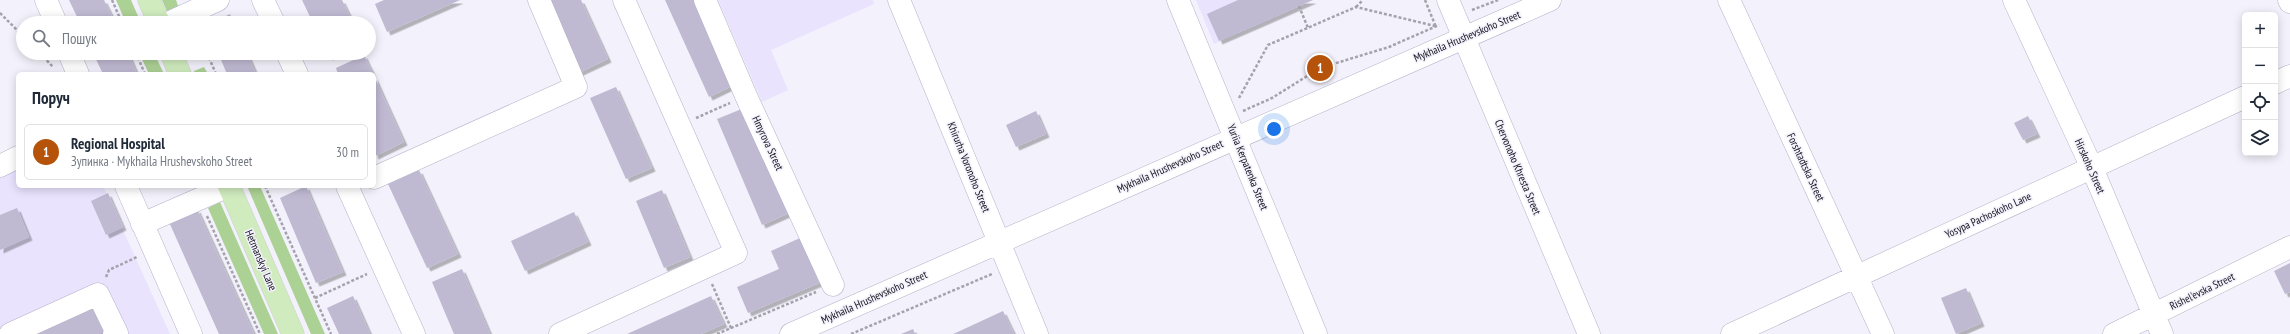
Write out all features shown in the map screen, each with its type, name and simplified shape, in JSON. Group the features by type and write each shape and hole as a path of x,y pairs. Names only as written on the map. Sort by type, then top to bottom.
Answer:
{"main road":[{"path":"149,0 156,16"},
{"path":"174,60 179,72"},
{"name":"Hetmanskyi Lane","path":"230,188 293,334"}],"street":[{"path":"46,0 53,16"},
{"path":"183,16 218,0"},
{"path":"263,0 271,16"},
{"path":"376,177 576,87 539,0"},
{"path":"560,334 736,253 624,0"},
{"name":"Hmyrova Street","path":"705,0 746,96 832,285"},
{"name":"Khirurha Voronoho Street","path":"899,0 1038,334"},
{"name":"Yuriia Kerpatenka Street","path":"1178,0 1232,127 1316,334"},
{"name":"Mykhaila Hrushevskoho Street","path":"791,334 999,242 1232,127 1454,42 1550,0"},
{"name":"Forshtadtska Street","path":"1729,0 1883,334"},
{"name":"Hirskoho Street","path":"2014,0 2092,168 2158,325"},
{"name":"Chervonoho Khresta Street","path":"1453,14 1454,42 1589,334"},
{"path":"290,60 296,72"},
{"path":"62,61 76,72"},
{"path":"2278,82 2290,76"},
{"name":"Yosypa Pachoskoho Lane","path":"1732,334 2242,98"},
{"path":"0,166 16,158"},
{"path":"127,188 191,334"},
{"path":"142,224 225,188"},
{"path":"350,188 414,334"},
{"name":"Rishel'evska Street","path":"2114,334 2158,325 2290,247"},
{"path":"10,334 98,294 117,333 114,334"}],"path":[{"path":"112,0 119,16"},
{"path":"1356,8 1363,0"},
{"path":"1425,0 1453,14"},
{"path":"1232,127 1272,98 1320,68 1389,47 1453,14 1498,0"},
{"path":"1298,6 1308,28"},
{"path":"1232,127 1268,45 1356,8 1453,14"},
{"path":"0,13 16,29"},
{"path":"1453,14 1454,42"},
{"path":"139,60 144,72"},
{"path":"210,60 215,72"},
{"path":"680,125 746,96"},
{"path":"266,188 331,334"},
{"path":"200,199 260,334"},
{"path":"98,294 109,270 153,250"},
{"path":"315,298 384,266"},
{"path":"851,334 1010,266"},
{"path":"705,267 731,328"},
{"path":"717,334 832,285"}],"shaded area":[{"path":"718,0 873,0 874,4 771,50 788,90 762,102"},
{"path":"1196,0 1313,0 1214,44"},
{"path":"16,163 16,188 104,188 170,334 0,334 0,170"}],"green space":[{"path":"116,0 131,0 138,16 123,16"},
{"path":"162,0 176,0 180,11 169,16"},
{"path":"142,60 157,60 163,72 148,72"},
{"path":"204,67 207,72 194,72"},
{"path":"248,188 261,188 325,334 311,334"},
{"path":"220,202 278,334 264,334 208,208"}],"building":[{"path":"69,0 104,0 112,16 77,16"},
{"path":"302,0 342,0 350,16 310,16"},
{"path":"384,0 460,0 387,32 375,4"},
{"path":"544,0 581,0 608,59 578,73"},
{"path":"665,0 696,0 734,85 709,97"},
{"path":"1238,0 1313,0 1219,41 1207,14"},
{"path":"96,60 131,60 136,72 102,72"},
{"path":"221,60 250,60 255,72 226,72"},
{"path":"353,60 366,60 372,72 337,72 336,68"},
{"path":"376,80 404,142 376,156"},
{"path":"616,87 652,168 626,179 590,98"},
{"path":"744,108 789,213 762,225 717,119"},
{"path":"1036,111 1046,134 1016,147 1006,125"},
{"path":"2028,116 2037,134 2023,140 2014,123"},
{"path":"419,170 458,254 427,268 388,184"},
{"path":"302,188 307,188 343,272 316,283 280,198"},
{"path":"662,190 690,257 664,268 636,201"},
{"path":"108,193 123,227 106,235 91,201"},
{"path":"17,208 29,237 0,250 0,215"},
{"path":"197,209 254,334 219,334 169,222"},
{"path":"574,212 588,242 525,271 511,241"},
{"path":"800,238 819,283 748,313 737,287 779,269 771,251"},
{"path":"2290,263 2290,292 2285,294 2274,271"},
{"path":"462,269 490,334 454,334 432,282"},
{"path":"1966,288 1981,323 1956,334 1941,298"},
{"path":"353,296 370,334 339,334 327,308"},
{"path":"711,296 724,324 701,334 627,334"},
{"path":"95,302 107,330 99,334 25,334"},
{"path":"1003,311 1014,334 953,334 962,330"},
{"path":"913,329 915,334 901,334"}],"place":[{"name":"Regional Hospital","path":"1320,68"}]}
